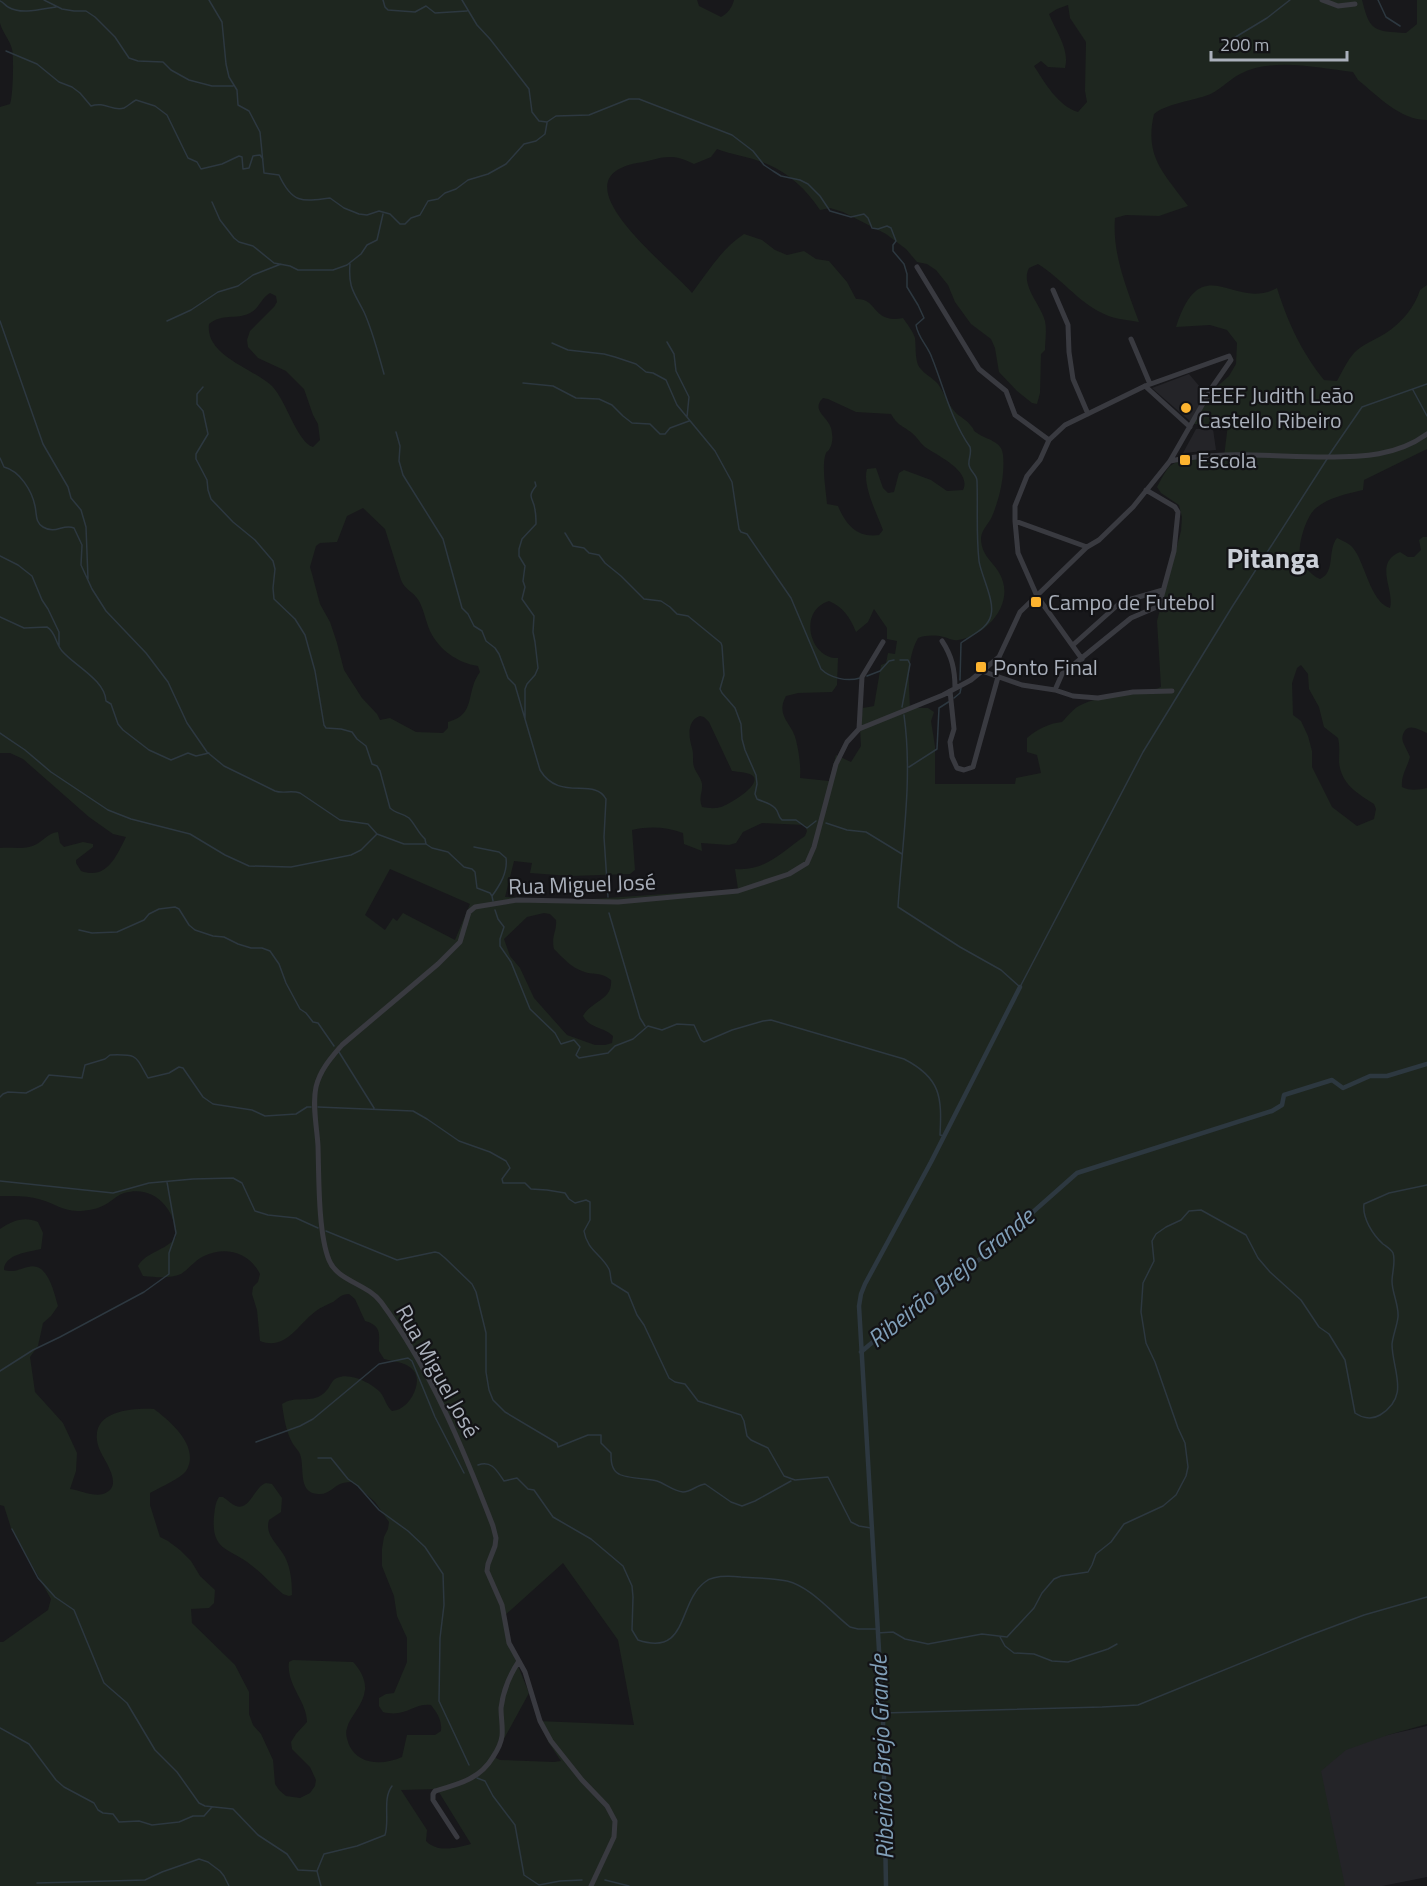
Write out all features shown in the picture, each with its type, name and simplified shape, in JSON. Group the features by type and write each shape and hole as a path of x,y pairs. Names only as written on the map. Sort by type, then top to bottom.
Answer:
{"street":[{"path":"1322,0 1338,6 1355,4"},
{"path":"917,267 979,369 1006,391 1015,415 1049,440"},
{"path":"1053,290 1068,325 1073,379 1088,414"},
{"path":"1131,339 1148,385 1190,427"},
{"path":"883,642 862,677 859,729 971,680 999,657 1020,612 1037,596 1087,547 1099,540 1132,507 1170,460 1213,386 1231,360 1229,356 1148,385 1065,425 1049,440 1040,460 1027,476 1015,506 1018,553 1037,596 1082,658"},
{"path":"1170,460 1215,456 1367,456 1408,446 1427,434"},
{"path":"1055,690 1062,674 1131,618 1159,606 1174,551 1178,512 1175,507 1146,490"},
{"path":"1015,521 1087,547"},
{"path":"1073,645 1121,602 1163,590"},
{"path":"942,641 950,654 955,673 954,729 950,742 952,757 957,768 973,768 998,677"},
{"path":"982,671 1022,685 1055,690 1073,696 1098,698 1133,692 1172,691"},
{"name":"Rua Miguel José","path":"519,1661 509,1643 502,1605 487,1571 496,1538 453,1426 404,1336 379,1299 338,1272 331,1265 328,1257 322,1221 315,1097 320,1074 329,1059 342,1045 438,964 460,942 469,912 475,907 517,900 618,902 738,891 789,874 807,863 814,847 841,753 846,742 859,729"},
{"path":"458,1837 433,1800 433,1794 435,1791 470,1780 488,1766 501,1741 501,1708 504,1690 519,1661 525,1672 540,1721 551,1741 582,1780 607,1806 615,1821 614,1837 591,1886"}],"shaded area":[{"path":"0,0 697,0 699,6 721,17 726,14 734,0 1362,0 1368,18 1375,28 1387,32 1406,33 1417,24 1417,0 1427,0 1427,120 1399,112 1358,80 1353,72 1296,65 1253,69 1240,74 1210,94 1171,105 1154,114 1152,142 1158,164 1188,206 1159,216 1126,215 1115,218 1118,258 1139,322 1102,313 1038,264 1029,268 1027,281 1043,315 1046,328 1045,350 1041,354 1040,393 1037,404 1032,403 1017,391 999,372 991,339 971,324 955,302 948,285 936,270 927,264 917,262 906,249 886,234 843,212 830,208 820,210 797,183 783,172 767,164 717,149 711,157 694,164 671,157 637,163 614,172 607,187 612,205 626,225 692,293 722,254 744,234 762,240 775,250 787,255 804,251 816,259 829,261 847,282 856,299 868,302 886,317 903,318 915,338 916,358 920,368 938,384 951,407 975,432 997,444 1002,450 1003,478 1000,493 981,538 984,551 1001,576 1003,602 993,620 977,633 956,640 934,636 918,638 912,655 909,672 910,708 928,708 934,712 931,721 935,746 935,784 1015,784 1016,778 1041,773 1037,755 1027,752 1027,738 1034,732 1048,725 1062,722 1083,704 1142,693 1161,687 1157,621 1181,531 1182,517 1179,505 1161,493 1157,487 1168,468 1175,463 1196,458 1224,457 1228,424 1190,424 1211,392 1229,376 1236,364 1237,343 1227,330 1210,325 1176,327 1186,303 1197,291 1208,286 1220,286 1246,293 1261,293 1277,288 1291,325 1308,358 1324,380 1337,381 1354,353 1397,324 1407,314 1420,290 1427,285 1427,449 1364,480 1363,490 1333,499 1316,508 1306,524 1300,551 1305,566 1320,579 1328,571 1332,548 1337,538 1348,543 1357,554 1377,598 1390,608 1386,570 1388,563 1400,552 1408,557 1414,557 1421,550 1419,540 1427,537 1427,733 1411,728 1404,732 1403,741 1410,757 1403,775 1402,787 1417,790 1427,788 1427,1724 1346,1750 1321,1771 1345,1886 0,1886 0,1642 48,1610 51,1599 11,1528 4,1506 0,1505 0,1229 14,1222 28,1219 38,1222 43,1233 41,1249 13,1257 8,1260 4,1270 14,1271 35,1266 41,1269 49,1279 58,1306 43,1323 38,1346 30,1357 35,1392 63,1423 77,1453 76,1471 70,1489 95,1495 103,1494 113,1485 111,1471 98,1445 97,1434 100,1425 114,1414 134,1409 154,1409 168,1420 187,1444 190,1462 186,1471 175,1480 150,1493 150,1505 160,1537 180,1550 191,1561 200,1576 215,1590 214,1603 209,1608 191,1609 192,1623 235,1665 249,1692 249,1714 253,1725 261,1734 273,1760 275,1784 279,1790 286,1796 300,1798 310,1793 316,1780 310,1767 292,1749 291,1742 307,1722 304,1707 293,1686 289,1670 289,1662 293,1660 353,1662 358,1668 365,1690 346,1734 353,1752 365,1760 380,1762 402,1757 407,1735 435,1735 441,1731 441,1727 436,1711 431,1705 419,1706 398,1713 383,1712 379,1706 379,1698 394,1693 407,1662 407,1638 397,1616 394,1596 382,1566 382,1549 389,1522 375,1502 353,1482 345,1482 322,1494 307,1489 304,1483 301,1457 287,1430 282,1404 291,1400 318,1397 335,1379 342,1377 354,1377 371,1385 380,1392 392,1411 400,1409 412,1397 417,1381 414,1371 404,1364 384,1359 379,1351 378,1329 365,1321 355,1299 349,1294 342,1295 309,1316 284,1339 269,1343 260,1341 257,1310 252,1294 260,1274 250,1260 243,1256 228,1252 212,1253 201,1258 177,1276 143,1276 138,1266 142,1261 176,1237 172,1217 161,1201 154,1196 135,1191 124,1193 101,1207 77,1211 32,1197 0,1196 0,848 29,847 50,834 58,832 60,843 64,847 83,842 93,844 93,847 76,860 81,871 90,873 98,872 110,865 126,837 113,834 89,817 23,759 10,753 0,753 0,107 10,104 13,68 10,42 0,23","holes":["1068,5 1070,18 1086,42 1085,91 1087,102 1078,112 1058,99 1034,66 1041,61 1048,67 1065,68 1064,47 1049,14","270,293 276,296 277,302 250,331 247,340 248,347 258,358 286,371 304,389 318,424 320,440 313,447 307,444 302,437 272,386 222,353 214,345 210,335 209,324 219,319 250,313","823,398 856,412 891,414 925,447 958,470 963,477 963,490 947,491 931,480 904,470 899,473 894,492 888,493 883,488 876,468 867,469 868,491 883,530 879,535 858,532 845,519 838,506 827,504 824,461 832,436 829,423 818,407","363,508 385,529 401,580 419,601 438,644 463,662 478,666 480,672 467,708 463,714 448,722 448,728 443,733 416,732 390,718 380,720 362,698 344,670 330,622 320,604 310,567 316,546 320,543 337,542 347,516","829,601 846,613 856,632 868,622 874,609 887,628 887,639 897,641 895,654 888,653 886,663 881,665 874,706 863,708 860,727 861,746 851,762 836,755 829,781 800,778 800,759 796,740 782,709 786,696 798,693 832,692 837,685 838,658 820,651 814,643 810,624 819,606","1301,665 1308,674 1309,689 1319,707 1324,727 1338,738 1340,770 1346,782 1374,804 1376,809 1374,819 1357,826 1332,807 1312,767 1312,751 1308,736 1301,721 1293,715 1292,683 1297,668","704,717 709,722 732,771 747,773 754,777 748,790 721,807 702,807 701,779 693,765 691,726 696,718","762,823 805,825 807,831 805,836 765,864 746,869 735,869 738,889 577,900 505,897 514,861 532,863 530,873 571,876 630,874 635,870 632,830 664,828 683,833 684,844 702,851 701,843 729,845 736,843 743,832","390,869 470,904 455,940 403,913 397,921 393,918 385,930 365,915","550,914 556,920 554,949 578,969 604,975 611,980 609,992 583,1016 589,1023 613,1036 612,1043 595,1045 567,1035 534,998 520,968 510,956 504,939 527,917","563,1563 618,1640 634,1725 538,1721 561,1761 500,1760 494,1757 529,1693 512,1651 504,1616","437,1789 471,1844 441,1848 426,1841 427,1830 401,1790"]},
{"name":"EEEF Judith Leão Castello Ribeiro","path":"1189,374 1206,394 1191,422 1152,388"},
{"path":"1196,429 1213,429 1216,450 1183,453"},
{"path":"266,1483 272,1484 282,1498 281,1512 269,1520 268,1525 270,1535 289,1566 292,1595 289,1596 283,1594 243,1559 223,1547 215,1536 214,1516 219,1497 241,1507"},
{"path":"1427,1726 1427,1877 1382,1886 1341,1886 1317,1770 1343,1745"}],"waterway":[{"path":"44,0 62,9 86,11 95,17 115,37 129,58 138,61 163,62 171,70 189,80 212,86 233,86"},
{"path":"209,0 222,22 226,64 229,77 237,90 238,105 249,111 260,132 264,173 279,175 288,191 298,198 305,200 330,198 344,208 359,214 367,215 379,211 390,214 400,224 405,224 411,218 420,215 428,201 438,199 468,180 488,174 506,164 524,144 536,141 545,134 547,123"},
{"path":"383,0 388,10 415,12 426,6 435,13 467,11"},
{"path":"462,0 477,25 529,89 532,112 539,121 547,122 556,116 589,115 629,99 639,99 732,135 753,151 764,165 773,171 781,176 808,184 830,211 851,217 864,214 872,228 887,226 891,228 896,241 893,251 904,264 907,287 924,318 916,325 917,330 930,354 948,404 970,447 969,465 977,479 979,561 992,609 986,624 961,643 960,680"},
{"path":"1229,41 1267,18 1290,0"},
{"path":"1378,0 1386,17 1400,26"},
{"path":"0,1 19,11 56,7"},
{"path":"6,51 37,64 59,82 80,93 91,106 101,105 120,109 136,100 155,106 167,115 188,158 197,162 201,169 222,164 239,156 242,157 243,169 249,168 253,156 260,155 263,159"},
{"path":"212,202 220,220 239,242 253,246 274,263 298,270 333,270 347,265 361,254 367,245 377,240 383,214"},
{"path":"167,321 191,310 218,292 238,286 253,275 281,264"},
{"path":"350,264 351,284 370,327 384,374"},
{"path":"0,321 43,444 68,487 71,498 81,510 86,527 88,579"},
{"path":"667,342 674,354 676,371 689,397 687,417"},
{"path":"552,343 568,350 615,357 636,364 646,372 666,380 677,405 715,451 732,482 739,529 747,534 791,598 821,669 839,678 850,680 860,678"},
{"path":"523,383 553,386 576,398 599,399 612,405 632,423 650,424 660,434 665,434 670,428 689,421"},
{"path":"1329,455 1362,407 1427,384"},
{"path":"203,387 197,394 197,404 203,411 208,434 196,454 196,459 207,480 211,499 233,522 255,540 273,561 274,599 295,619 305,635 315,671 324,725 326,728 352,732 366,746 372,764 380,771 390,808 409,818 425,839 426,844 448,852 464,867 472,869 475,872 477,888 492,896"},
{"path":"1413,390 1427,416"},
{"path":"396,432 403,475 443,539 462,608 474,626 482,631 486,641 495,648 508,678 515,685 540,770 548,780 557,785 593,790 606,799 604,837 608,897"},
{"path":"0,458 4,467 20,477 28,488 40,525 52,530 74,528 82,545 81,565 92,589 106,611 146,653 168,682 187,723 207,752 224,766 275,791 300,793 340,820 368,824 377,834 404,844 426,844"},
{"path":"904,715 907,787 898,907 1001,970 1020,987 1143,752 1327,459"},
{"path":"525,719 525,689 538,668 533,632 534,616 522,599 525,587 523,581 525,566 519,556 519,549 522,539 536,524 531,496 536,486 535,482"},
{"path":"565,533 573,546 599,555 644,599 661,601 677,614 688,616 721,643 724,675 720,689 735,708 741,724 745,750 756,775 757,799 773,806 782,820 796,820 807,828 816,821"},
{"path":"0,556 18,565 32,576 59,632 59,646"},
{"path":"0,617 24,628 47,627 50,629 62,651 101,686 118,724 149,750 171,760 188,753 196,756 209,753"},
{"path":"867,676 880,671 889,661 894,660"},
{"path":"900,660 908,660 910,664 902,707"},
{"path":"954,698 960,693 961,688"},
{"path":"909,767 937,749 939,708 950,701"},
{"path":"0,733 51,772 108,810 131,819 190,834 249,866 291,867 351,855 361,850 377,834"},
{"path":"826,823 847,830 866,832 902,854"},
{"path":"474,847 499,852 506,858 505,873 492,896 493,901"},
{"path":"79,930 92,933 117,932 144,920 149,914 159,909 175,907 195,930 224,937 251,948 270,951 279,964 300,1009 313,1022 318,1023 334,1046"},
{"path":"495,910 504,927 500,946 511,962 530,1009 555,1033 561,1044 574,1040 580,1047 576,1055 579,1058 608,1053 615,1046 633,1039 648,1026 662,1030 677,1024 694,1025 704,1042 732,1030 771,1020 904,1059 916,1066 926,1074 937,1090 940,1135 944,1136"},
{"path":"609,913 640,1018 645,1026"},
{"name":"Ribeirão Brejo Grande","path":"886,1886 883,1719 859,1306 865,1284 931,1162 1020,987"},
{"path":"339,1052 374,1108"},
{"path":"0,1097 8,1092 26,1093 42,1085 49,1075 82,1078 85,1065 105,1059 110,1055 126,1055 138,1060 148,1078 169,1073 179,1067 183,1068 203,1097 213,1104 252,1110 265,1116 296,1114 311,1107"},
{"name":"Ribeirão Brejo Grande","path":"861,1352 901,1318 980,1259 1077,1173 1272,1111 1282,1105 1284,1095 1332,1080 1343,1088 1370,1076 1387,1076 1427,1064"},
{"path":"318,1107 413,1111 459,1141 490,1152 506,1161 510,1168 502,1179 503,1183 525,1183 531,1189 565,1193 575,1203 586,1200 590,1202 590,1220 584,1231 588,1243 609,1269 612,1283 628,1293 669,1378 685,1384 698,1401 741,1415 747,1436 768,1448 784,1476 795,1480 828,1477 851,1522 871,1528"},
{"path":"0,1181 113,1193 149,1183 233,1178 242,1183 255,1211 296,1218 318,1228"},
{"path":"0,1371 33,1350 144,1292 169,1274 169,1253 176,1233 167,1182"},
{"path":"877,1633 893,1632 905,1639 928,1644 982,1634 1007,1637 1034,1608 1042,1593 1054,1579 1088,1572 1096,1554 1111,1542 1124,1524 1163,1506 1176,1495 1188,1467 1185,1443 1146,1343 1141,1312 1143,1283 1154,1261 1152,1241 1156,1234 1181,1220 1189,1211 1201,1210 1246,1235 1258,1258 1301,1300 1319,1327 1329,1334 1345,1360 1355,1413 1374,1418 1389,1408 1395,1400 1398,1382 1392,1344 1398,1317 1392,1286 1394,1256 1369,1226 1364,1204 1389,1193 1427,1185"},
{"path":"326,1231 397,1260 435,1252 445,1258 472,1284 476,1292 486,1333 486,1372 493,1400 505,1412 557,1443 558,1447 588,1435 601,1435 601,1443 611,1453 611,1462 619,1474 657,1481 683,1492 705,1484 731,1502 742,1506 791,1481"},
{"path":"256,1442 313,1419 379,1364 408,1358 412,1361 435,1417 464,1473"},
{"path":"318,1458 331,1458 379,1510 408,1531 425,1547 443,1574 444,1605 440,1638 439,1701 469,1765"},
{"path":"478,1465 491,1465 504,1481 517,1478 528,1489 534,1490 553,1517 591,1539 623,1566 632,1586 632,1630 638,1640 654,1643 666,1641 674,1635 696,1591 708,1580 722,1576 764,1578 796,1584 812,1594 850,1627 877,1629"},
{"path":"12,1529 38,1578 55,1597 74,1610 104,1683 127,1703 155,1750 177,1772 199,1803 205,1806 233,1809 258,1835 287,1854 298,1870 317,1871"},
{"path":"883,1713 1138,1705 1305,1637 1364,1615 1427,1597"},
{"path":"1000,1637 1005,1646 1014,1653 1034,1654 1052,1661 1068,1662 1117,1644"},
{"path":"0,1728 29,1744 64,1787 94,1803 103,1813 113,1814 119,1822 139,1821 152,1825 179,1822 193,1816 204,1816 212,1807"},
{"path":"477,1778 485,1781 493,1796 515,1825 524,1875 539,1885 582,1880"},
{"path":"321,1886 317,1871 324,1854 357,1846 385,1835 387,1797 392,1786"},
{"path":"37,1883 145,1880 199,1859 208,1862 220,1871 229,1886"},
{"path":"605,1880 629,1886"}],"place":[{"name":"EEEF Judith Leão Castello Ribeiro","path":"1186,408"},
{"name":"Escola","path":"1185,460"},
{"name":"Campo de Futebol","path":"1036,602"},
{"name":"Ponto Final","path":"981,667"}],"district":[{"name":"Pitanga","path":"1273,558"}]}
